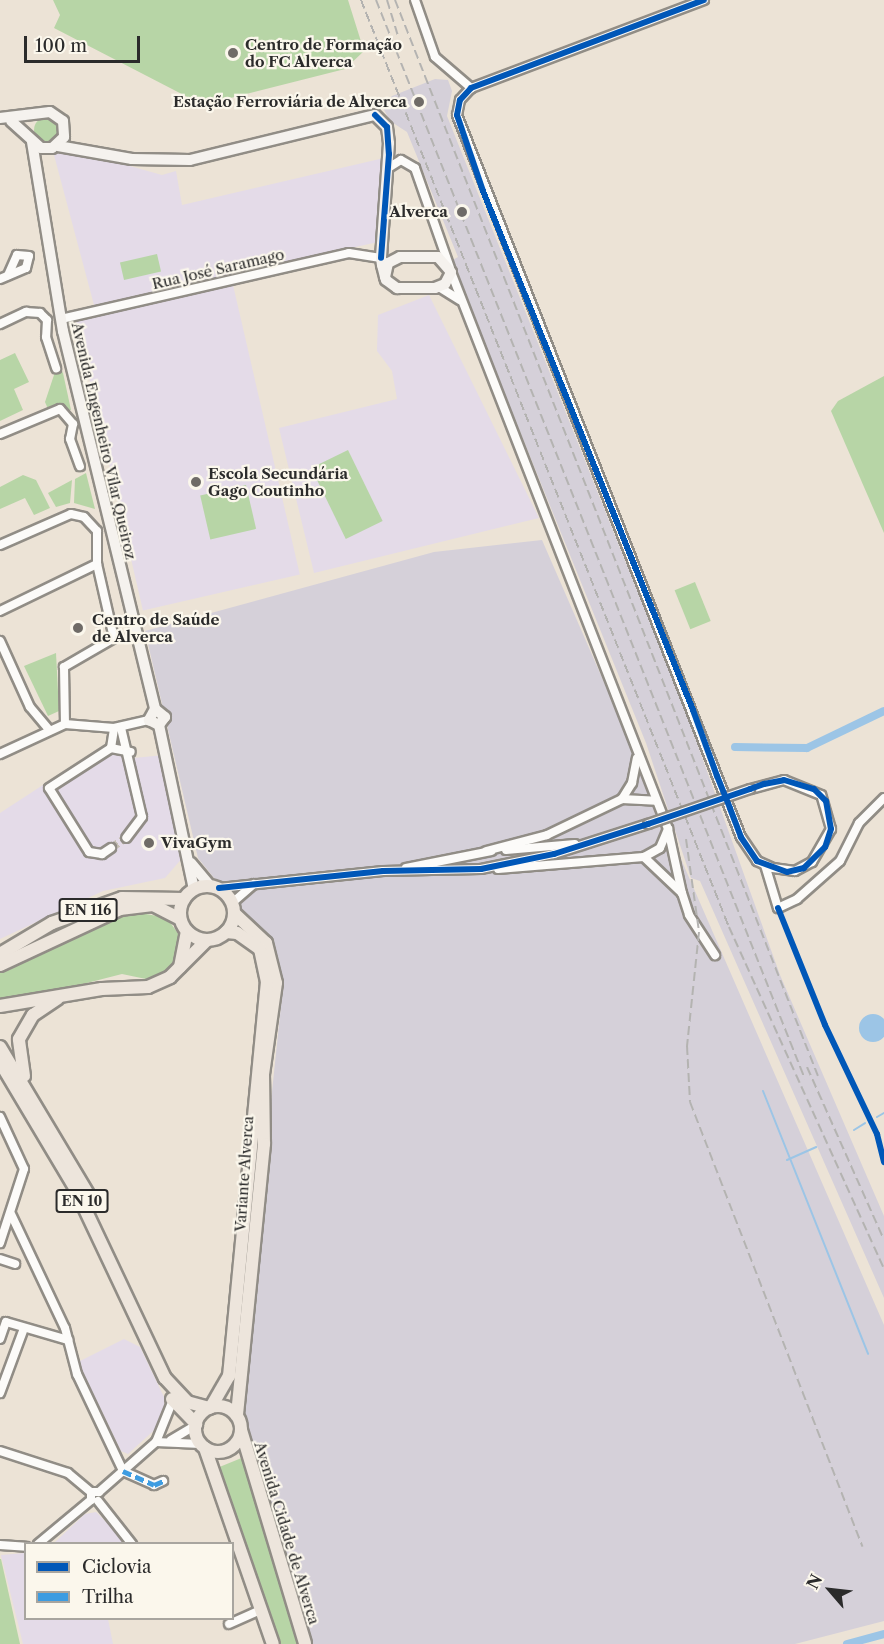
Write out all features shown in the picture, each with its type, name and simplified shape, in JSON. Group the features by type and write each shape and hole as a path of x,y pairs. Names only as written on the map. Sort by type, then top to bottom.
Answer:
{"main road":[{"path":"5,119 50,112 60,117 65,132 39,176"},
{"path":"5,119 30,139 55,147 132,159 190,160 363,116 375,115 387,127 388,168 381,258 385,277 397,288 439,287 450,270 438,257 381,258"},
{"path":"30,139 34,116"},
{"name":"Avenida Engenheiro Vilar Queiroz","path":"30,139 39,176 61,319 155,710 165,717 159,725 191,862 194,889"},
{"path":"385,277 387,263 400,257"},
{"path":"155,710 149,720 159,725"},
{"name":"Avenida Engenheiro Vilar Queiroz","path":"191,862 214,887"},
{"path":"0,1006 63,994 148,987 179,969 206,941 226,932 233,908 214,887 194,889 184,899 180,918 187,932 206,941"},
{"name":"EN 116","path":"0,954 52,923 122,898 184,899"},
{"name":"EN 116","path":"0,965 120,909 153,905 180,918"},
{"name":"Variante Alverca","path":"233,908 266,943 276,983 263,1074 264,1144 237,1416"},
{"path":"179,969 187,932"},
{"name":"Variante Alverca","path":"210,1408 229,1376 267,982 260,950 237,933 226,932"},
{"path":"27,1086 19,1063 19,1039 33,1015 63,994"},
{"name":"EN 10","path":"0,1047 27,1086 92,1203 151,1347"},
{"name":"EN 10","path":"0,1062 75,1188 151,1347 173,1400 196,1425 273,1644"},
{"path":"0,1069 10,1079"},
{"name":"EN 10","path":"165,1378 187,1402 210,1408 225,1407 237,1416"},
{"path":"196,1425 210,1408"},
{"path":"203,1446 226,1450 241,1430 237,1416"},
{"name":"Avenida Cidade de Alverca","path":"241,1430 305,1644"}],"street":[{"path":"415,0 435,57 471,88"},
{"path":"704,0 471,88 460,100 457,116 472,165 741,837 765,865 778,908 797,899 840,861 858,823 884,798"},
{"path":"388,168 401,160 415,168 450,270 637,757 668,830 689,915 715,955"},
{"name":"Rua José Saramago","path":"61,319 349,253 381,258"},
{"path":"0,279 8,275"},
{"path":"439,287 464,305"},
{"path":"0,324 26,312 40,313 47,320 45,337 56,368"},
{"path":"0,434 60,410 72,424 70,439 80,466"},
{"path":"0,544 77,515 97,531 97,564 114,634 111,643 64,667 65,724"},
{"path":"0,611 97,564"},
{"path":"0,641 30,707 49,730"},
{"path":"0,754 65,724 118,728 149,720"},
{"path":"111,848 102,854 89,852 49,788 111,748 118,728"},
{"path":"118,728 131,752 142,818 126,838"},
{"path":"111,748 131,752"},
{"path":"622,799 632,783 637,757"},
{"path":"481,869 586,843 750,789 795,782 821,795 829,809 829,839 812,862 787,872 765,865"},
{"path":"402,870 548,835 622,799 656,801"},
{"path":"214,887 402,870 481,869 644,857 660,848 668,830"},
{"path":"486,851 586,843"},
{"path":"644,857 682,892"},
{"path":"233,908 255,883"},
{"path":"0,1117 23,1162 11,1214 0,1243"},
{"path":"11,1214 68,1340 77,1374 123,1471 154,1485 163,1480"},
{"path":"0,1259 15,1264"},
{"path":"0,1338 6,1322 68,1340"},
{"path":"0,1393 24,1328"},
{"path":"40,1542 156,1442 173,1400"},
{"path":"171,1440 196,1425"},
{"path":"156,1442 171,1440 203,1446"},
{"path":"0,1451 68,1473 95,1496 130,1542"},
{"path":"0,1545 24,1547"},
{"path":"229,1624 261,1610"}],"shaded area":[{"path":"435,79 448,80 452,91 447,116 688,718 780,975 884,1216 884,1298 700,881 691,878 646,743 451,261 458,257 407,132 390,121 382,106 392,96"},
{"path":"69,149 162,175 176,171 182,205 384,158 378,242 94,305 54,155"},
{"name":"Escola Secundária Gago Coutinho","path":"233,285 300,574 143,611 76,321"},
{"path":"429,295 539,518 314,573 279,428 397,399 392,371 377,351 378,315"},
{"path":"542,540 884,1325 884,1621 795,1644 307,1644 247,1442 242,1376 283,987 275,954 198,858 145,631 434,552"},
{"path":"109,742 134,758 164,755 184,856 165,878 103,891 0,939 0,813"},
{"path":"124,1339 140,1347 165,1399 161,1424 128,1454 121,1451 78,1362"},
{"path":"96,1512 126,1542 55,1542 85,1514"},
{"path":"24,1553 24,1620 108,1620 113,1644 23,1644 1,1555"}],"green space":[{"name":"Centro de Formação do FC Alverca","path":"53,0 348,0 364,51 345,69 203,105 54,28 60,15"},
{"path":"47,117 56,121 60,130 56,139 47,143 38,139 34,130 38,121"},
{"path":"157,254 161,272 124,280 120,263"},
{"path":"15,353 29,382 14,389 23,410 0,421 0,360"},
{"path":"61,370 71,410 48,409 45,402 55,372"},
{"path":"884,376 884,533 831,411 838,401"},
{"path":"348,450 383,521 346,539 311,468"},
{"path":"86,473 95,509 74,503 75,479"},
{"path":"23,475 36,480 50,508 34,515 25,498 0,509 0,487"},
{"path":"72,480 70,503 56,507 48,493"},
{"path":"246,485 256,529 210,539 200,496"},
{"path":"695,582 711,621 690,629 675,590"},
{"path":"56,653 59,711 48,716 24,666"},
{"path":"136,912 167,918 182,939 174,964 164,974 146,979 122,974 32,997 0,999 0,972 36,949"},
{"path":"244,1457 299,1644 276,1644 217,1468"},
{"path":"1,1559 20,1644 0,1644"}],"water":[{"path":"873,1014 883,1018 885,1035 883,1038 873,1042 863,1038 859,1028 863,1018"}],"waterway":[{"path":"735,747 807,748 884,711"},
{"path":"763,1091 868,1354"},
{"path":"877,1117 884,1113"},
{"path":"854,1130 865,1123"},
{"path":"787,1160 816,1147"},
{"path":"847,1644 884,1634"}],"tunnel":[{"path":"111,848 126,838"}],"railway":[{"path":"361,0 729,927 884,1269"},
{"path":"376,0 805,1079"},
{"path":"387,0 398,36"},
{"path":"395,0 818,1076"},
{"path":"686,839 699,932 687,1046 690,1102 863,1547"},
{"path":"807,1067 884,1240"}],"marked path":[{"path":"123,1471 154,1485 163,1481"}],"cycle path":[{"path":"219,888 383,871 481,869 554,854 648,824 750,789 764,784 784,780 814,789 826,801 831,829 825,847 804,868 787,872 757,861 741,837 730,808 717,776 693,710 483,191 457,115 460,100 471,88 704,0"},
{"path":"375,115 387,127 389,154 381,258"},
{"path":"778,908 825,1025 877,1134 884,1162"}],"place":[{"name":"Centro de Formação do FC Alverca","path":"233,53"},
{"name":"Estação Ferroviária de Alverca","path":"419,102"},
{"name":"Alverca","path":"462,212"},
{"name":"Escola Secundária Gago Coutinho","path":"196,482"},
{"name":"Centro de Saúde de Alverca","path":"78,628"},
{"name":"VivaGym","path":"149,843"}]}
